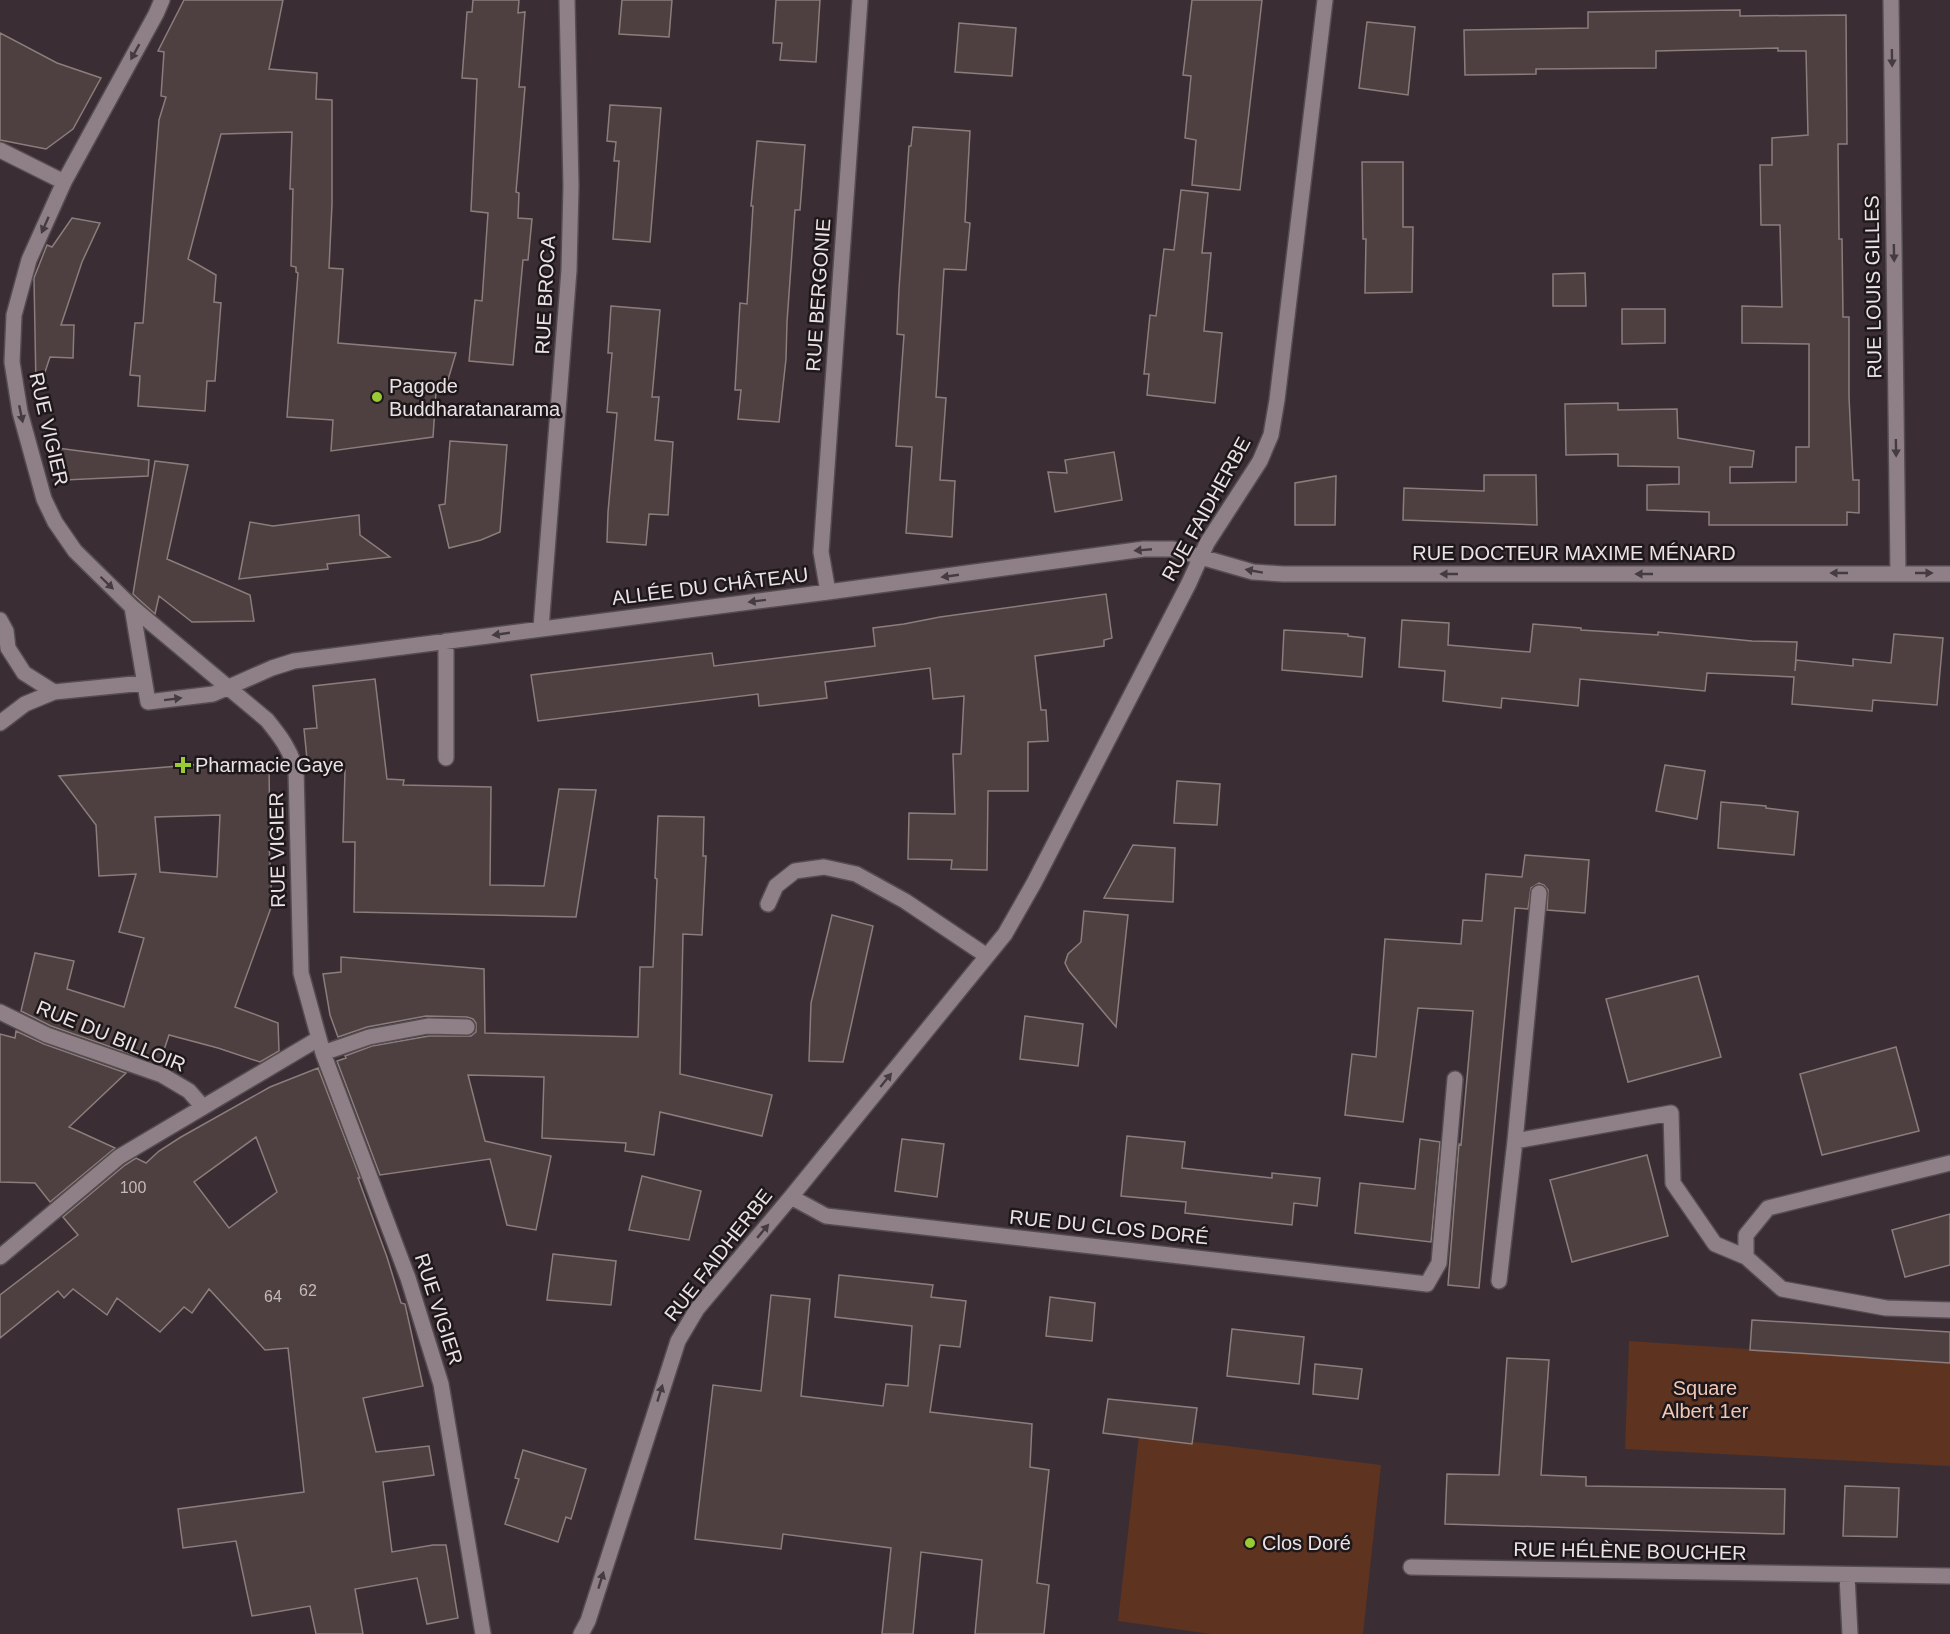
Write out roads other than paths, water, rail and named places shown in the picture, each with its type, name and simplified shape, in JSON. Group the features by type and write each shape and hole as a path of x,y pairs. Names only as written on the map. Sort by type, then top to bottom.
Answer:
{"street":[{"name":"RUE VIGIER","path":"162,0 64,182 29,260 14,315 12,362 20,412 44,499 55,522 75,551 132,607 267,720 285,741 292,756 296,770 301,973 321,1046 408,1278 441,1384 483,1634"},
{"name":"RUE BROCA","path":"541,628 569,270 571,186 567,0"},
{"name":"RUE BERGONIE","path":"828,592 821,552 860,0"},
{"name":"RUE FAIDHERBE","path":"581,1634 588,1621 678,1341 698,1309 1005,934 1029,893 1207,543 1260,461 1271,435 1277,400 1325,0"},
{"name":"RUE LOUIS GILLES","path":"1891,0 1898,573"},
{"path":"0,150 64,182"},
{"name":"ALLÉE DU CHÂTEAU","path":"144,683 148,702 213,694 272,668 294,661 1144,549 1173,549 1201,556"},
{"name":"RUE DOCTEUR MAXIME MÉNARD","path":"1201,556 1253,572 1282,574 1950,574"},
{"path":"0,723 25,704 54,692 144,683 132,607"},
{"path":"0,620 6,631 4,653 24,673 54,692"},
{"path":"446,641 446,758"},
{"path":"768,904 776,886 795,871 824,867 856,874 905,900 987,956"},
{"path":"1499,1281 1539,893"},
{"name":"RUE DU BILLOIR","path":"0,1012 47,1035 162,1075 189,1091 202,1106"},
{"path":"0,1257 119,1157 202,1106 321,1046 428,1026 467,1027"},
{"name":"RUE DU CLOS DORÉ","path":"791,1197 826,1216 1427,1284 1439,1263 1455,1079"},
{"path":"1515,1142 1671,1113 1673,1183 1715,1244 1746,1257 1782,1289 1886,1308 1950,1310"},
{"path":"1746,1257 1746,1235 1768,1208 1950,1163"},
{"name":"RUE HÉLÈNE BOUCHER","path":"1411,1567 1950,1576"},
{"path":"1848,1576 1850,1634"}],"place":[{"name":"Pagode Buddharatanarama","path":"377,397"},
{"name":"Pharmacie Gaye","path":"183,765"},
{"name":"Clos Doré","path":"1250,1543"}],"park label":[{"name":"Square Albert 1er","path":"1705,1400"}]}
